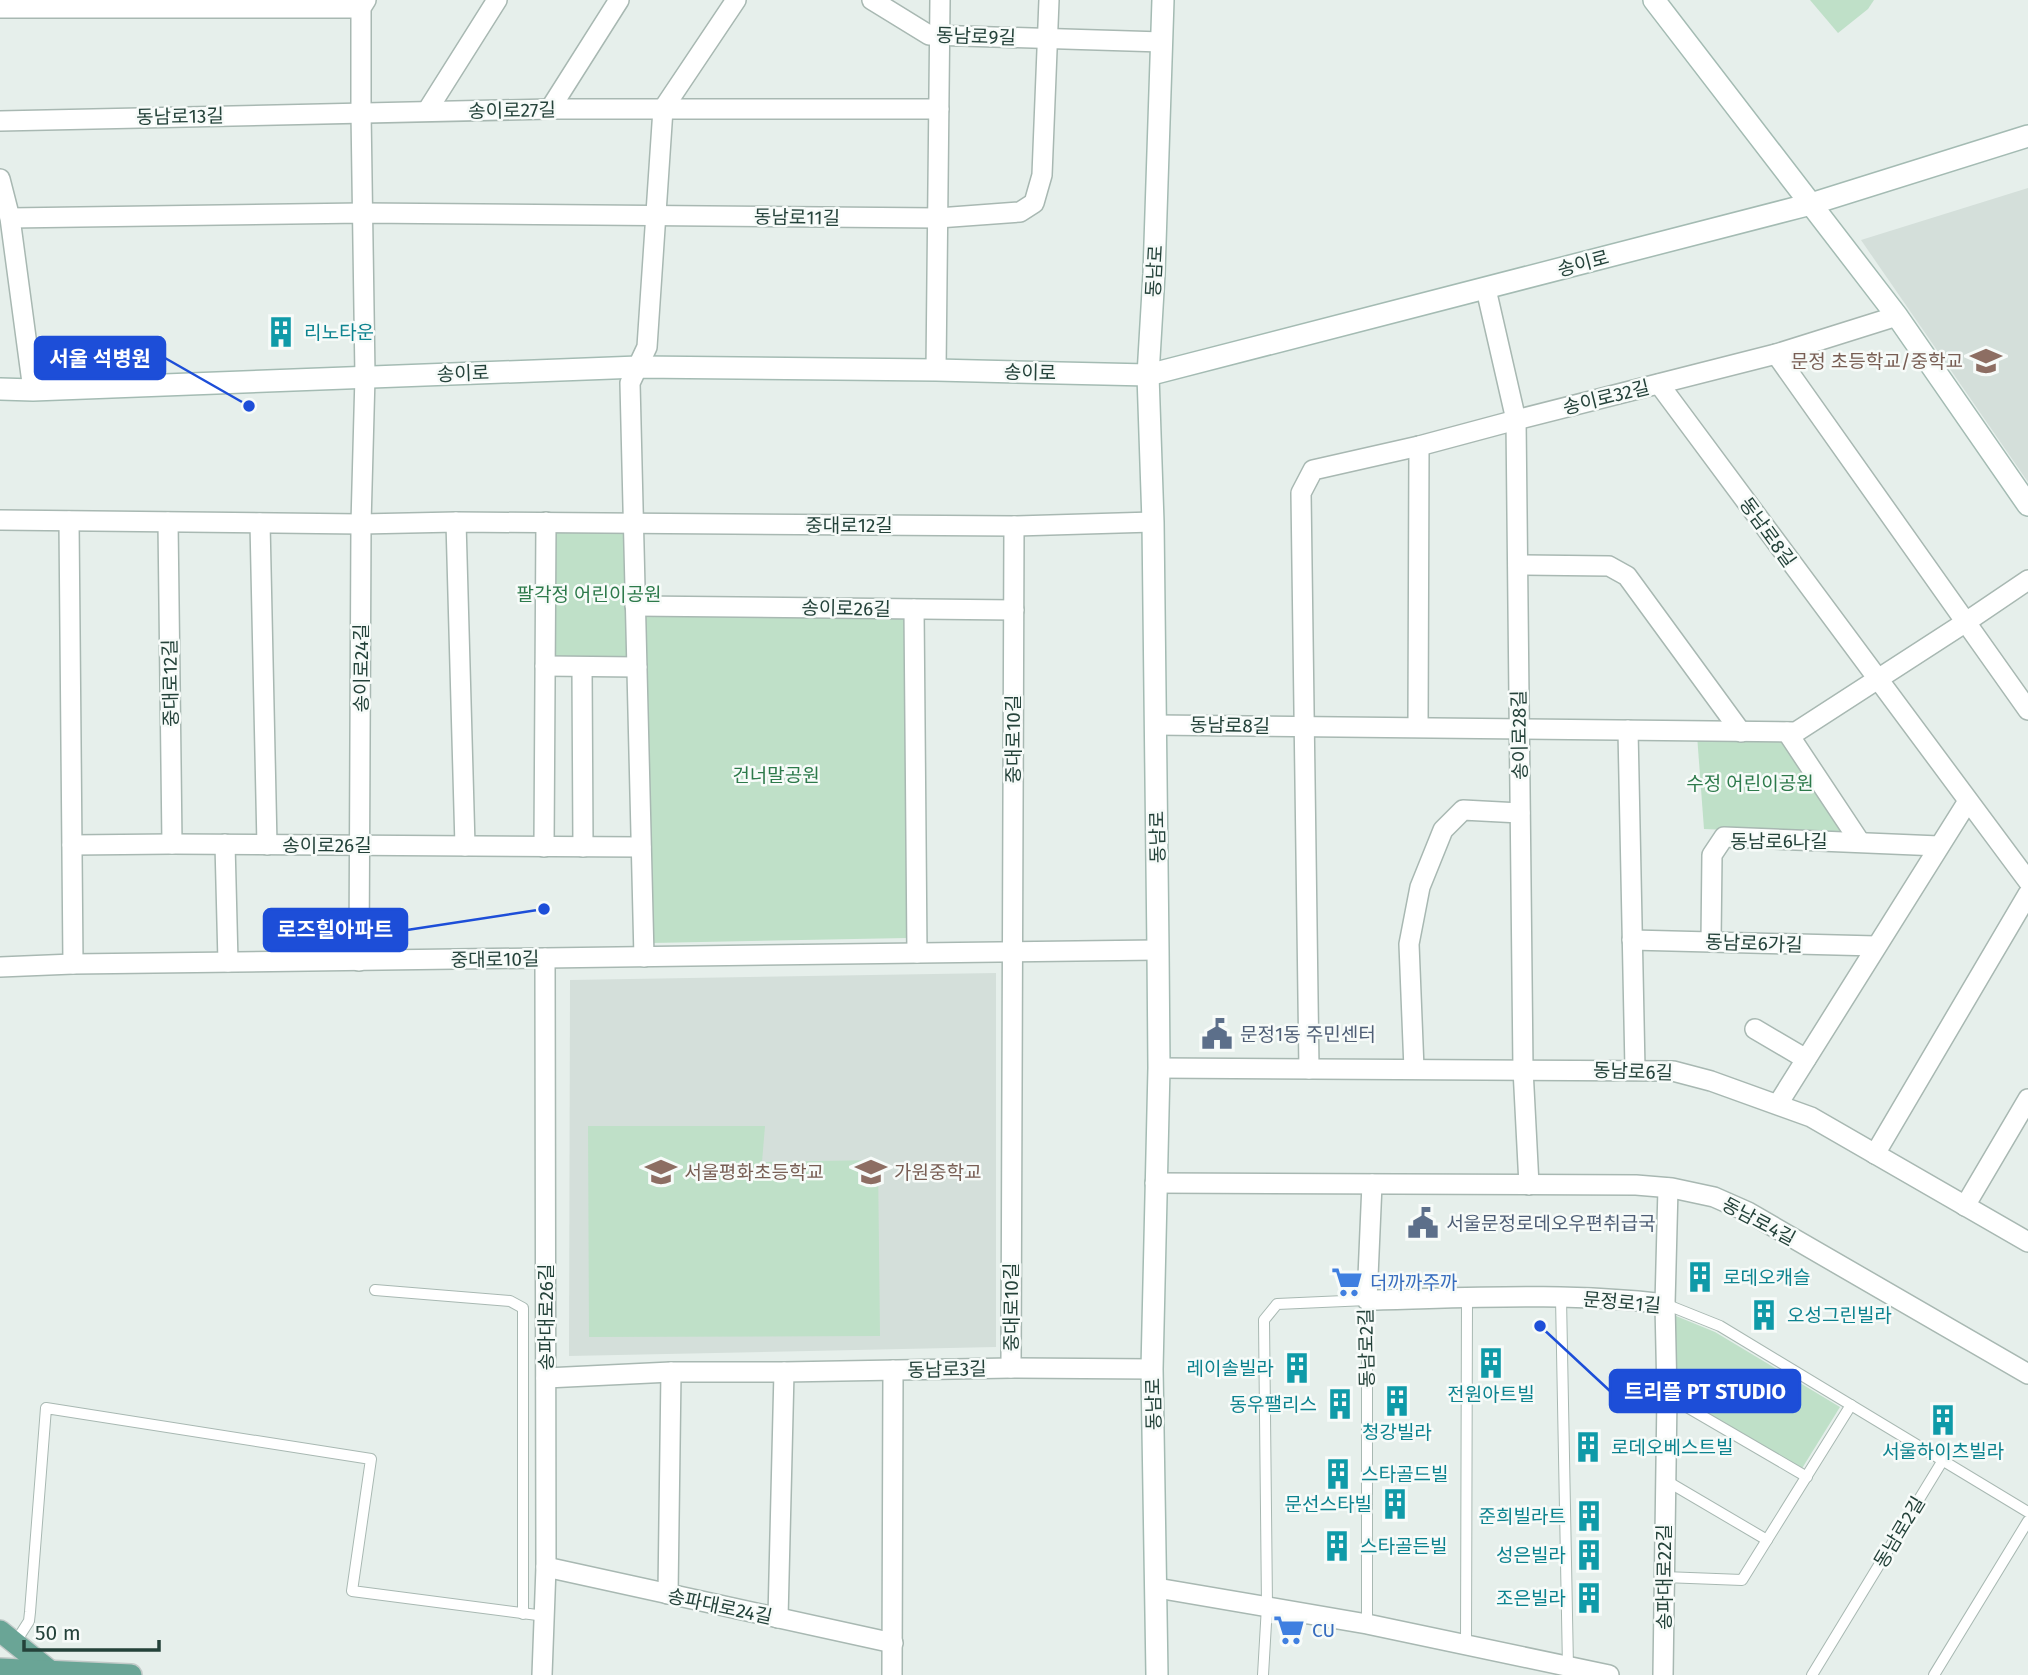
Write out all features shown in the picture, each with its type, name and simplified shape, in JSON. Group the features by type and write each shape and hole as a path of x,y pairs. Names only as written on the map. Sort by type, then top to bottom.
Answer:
{"main road":[{"name":"동남로","path":"1157,1675 1152,1369 1159,1068 1153,522 1148,375 1163,0"},
{"path":"1654,0 1897,316 2028,505"},
{"name":"송이로","path":"0,389 33,390 638,366 1148,375 1811,204 2028,136"},
{"path":"8,1637 50,1671"},
{"path":"0,1669 131,1675"}],"street":[{"path":"427,111 497,0"},
{"path":"550,109 619,0"},
{"path":"643,957 630,383 647,347 663,109 736,0"},
{"name":"동남로9길","path":"872,0 929,36 1162,42"},
{"path":"936,370 940,0"},
{"path":"1048,0 1048,39"},
{"path":"0,8 364,4 361,112 365,376"},
{"name":"동남로11길","path":"656,216 938,218 1020,212 1034,203 1042,175 1048,39"},
{"path":"663,109 939,109"},
{"name":"송이로27길","path":"361,112 663,109"},
{"name":"동남로13길","path":"0,121 361,112"},
{"path":"0,178 10,218 33,390"},
{"path":"10,218 362,213 656,216"},
{"name":"송이로28길","path":"1486,289 1516,420 1523,1069 1529,1185"},
{"name":"송이로32길","path":"1304,726 1301,493 1313,470 1419,446 1776,354 1897,316"},
{"path":"1776,354 2028,710"},
{"name":"송이로24길","path":"359,961 361,524 365,376"},
{"name":"동남로8길","path":"1659,384 2028,881"},
{"path":"1418,727 1419,446"},
{"name":"중대로12길","path":"0,520 1014,526 1153,522"},
{"path":"69,521 73,964"},
{"name":"중대로12길","path":"168,522 172,844"},
{"path":"456,522 465,846"},
{"path":"544,847 546,522"},
{"path":"260,523 267,845"},
{"name":"중대로10길","path":"1010,1368 1014,526"},
{"path":"1518,565 1609,566 1627,576 1741,732"},
{"name":"동남로8길","path":"1155,724 1796,732 2028,580"},
{"name":"송이로26길","path":"635,607 1014,610"},
{"path":"914,609 917,953"},
{"path":"545,666 636,667"},
{"path":"582,667 583,847"},
{"path":"1304,726 1309,1069"},
{"path":"1628,730 1634,1069"},
{"path":"1787,732 1860,842"},
{"path":"1778,1104 1968,801"},
{"path":"1414,1069 1409,944 1420,887 1443,830 1463,810 1520,813"},
{"name":"동남로6나길","path":"1712,941 1712,855 1724,837 1939,846"},
{"path":"225,844 228,962"},
{"name":"송이로26길","path":"72,845 641,847"},
{"path":"1875,1154 2028,894"},
{"name":"동남로6가길","path":"1632,940 1876,947"},
{"name":"중대로10길","path":"0,967 1158,950"},
{"name":"송파대로26길","path":"542,1675 546,1567 545,958"},
{"path":"1755,1029 1806,1059"},
{"name":"동남로6길","path":"1159,1068 1674,1070 1811,1117 2028,1242"},
{"path":"1965,1206 2028,1099"},
{"name":"동남로4길","path":"1155,1183 1636,1185 1714,1197 1748,1212 2028,1374"},
{"path":"1367,1300 1372,1184"},
{"name":"송파대로22길","path":"1663,1675 1668,1188"},
{"name":"문정로1길","path":"1367,1300 1562,1297 1626,1299 1665,1304"},
{"name":"동남로3길","path":"546,1378 671,1371 1152,1369"},
{"path":"892,1675 893,1370"},
{"path":"668,1594 671,1371"},
{"path":"778,1618 785,1372"},
{"name":"송파대로24길","path":"546,1567 893,1643"},
{"path":"1157,1588 1367,1624 1609,1675"}],"lane":[{"path":"375,1290 510,1301 523,1308 523,1614"},
{"path":"1562,1297 1568,1667"},
{"path":"1466,1645 1467,1298"},
{"name":"동남로2길","path":"1267,1606 1264,1320 1277,1304 1367,1300 1367,1624"},
{"name":"문정로1길","path":"1665,1304 1720,1326 2028,1512"},
{"path":"1667,1396 1807,1477"},
{"path":"1664,1577 1742,1580 1851,1405"},
{"path":"8,1637 29,1621 46,1408 370,1459 352,1591 545,1616"},
{"name":"동남로2길","path":"1812,1675 1943,1460"},
{"path":"1665,1480 1767,1540"},
{"path":"1934,1675 2028,1521"},
{"path":"1263,1675 1267,1606"}],"shaded area":[{"name":"문정 초등학교/중학교","path":"2028,188 2028,482 1861,240"},
{"path":"996,973 996,1347 569,1356 570,980"}],"green space":[{"path":"1810,0 1874,0 1868,9 1838,33"},
{"name":"팔각정 어린이공원","path":"550,526 627,528 627,660 551,660"},
{"name":"건너말공원","path":"640,612 907,616 907,938 651,943"},
{"name":"수정 어린이공원","path":"1697,735 1777,735 1845,835 1704,829"},
{"path":"588,1126 765,1126 762,1162 878,1160 880,1336 589,1337"},
{"path":"1676,1316 1715,1332 1840,1407 1801,1470 1671,1392 1672,1319"}],"place":[{"name":"리노타운","path":"281,332"},
{"name":"문정 초등학교/중학교","path":"1986,361"},
{"name":"서울 석병원","path":"249,406"},
{"name":"로즈힐아파트","path":"544,909"},
{"name":"문정1동 주민센터","path":"1217,1034"},
{"name":"서울평화초등학교","path":"661,1172"},
{"name":"가원중학교","path":"871,1172"},
{"name":"서울문정로데오우편취급국","path":"1423,1223"},
{"name":"로데오캐슬","path":"1700,1277"},
{"name":"더까까주까","path":"1347,1282"},
{"name":"오성그린빌라","path":"1764,1315"},
{"name":"트리플 PT STUDIO","path":"1540,1326"},
{"name":"전원아트빌","path":"1491,1363"},
{"name":"레이솔빌라","path":"1297,1368"},
{"name":"청강빌라","path":"1397,1401"},
{"name":"동우팰리스","path":"1340,1404"},
{"name":"서울하이츠빌라","path":"1943,1420"},
{"name":"로데오베스트빌","path":"1588,1447"},
{"name":"스타골드빌","path":"1338,1474"},
{"name":"문선스타빌","path":"1395,1504"},
{"name":"준희빌라트","path":"1589,1516"},
{"name":"스타골든빌","path":"1337,1546"},
{"name":"성은빌라","path":"1589,1555"},
{"name":"조은빌라","path":"1589,1598"},
{"name":"CU","path":"1289,1630"}]}
